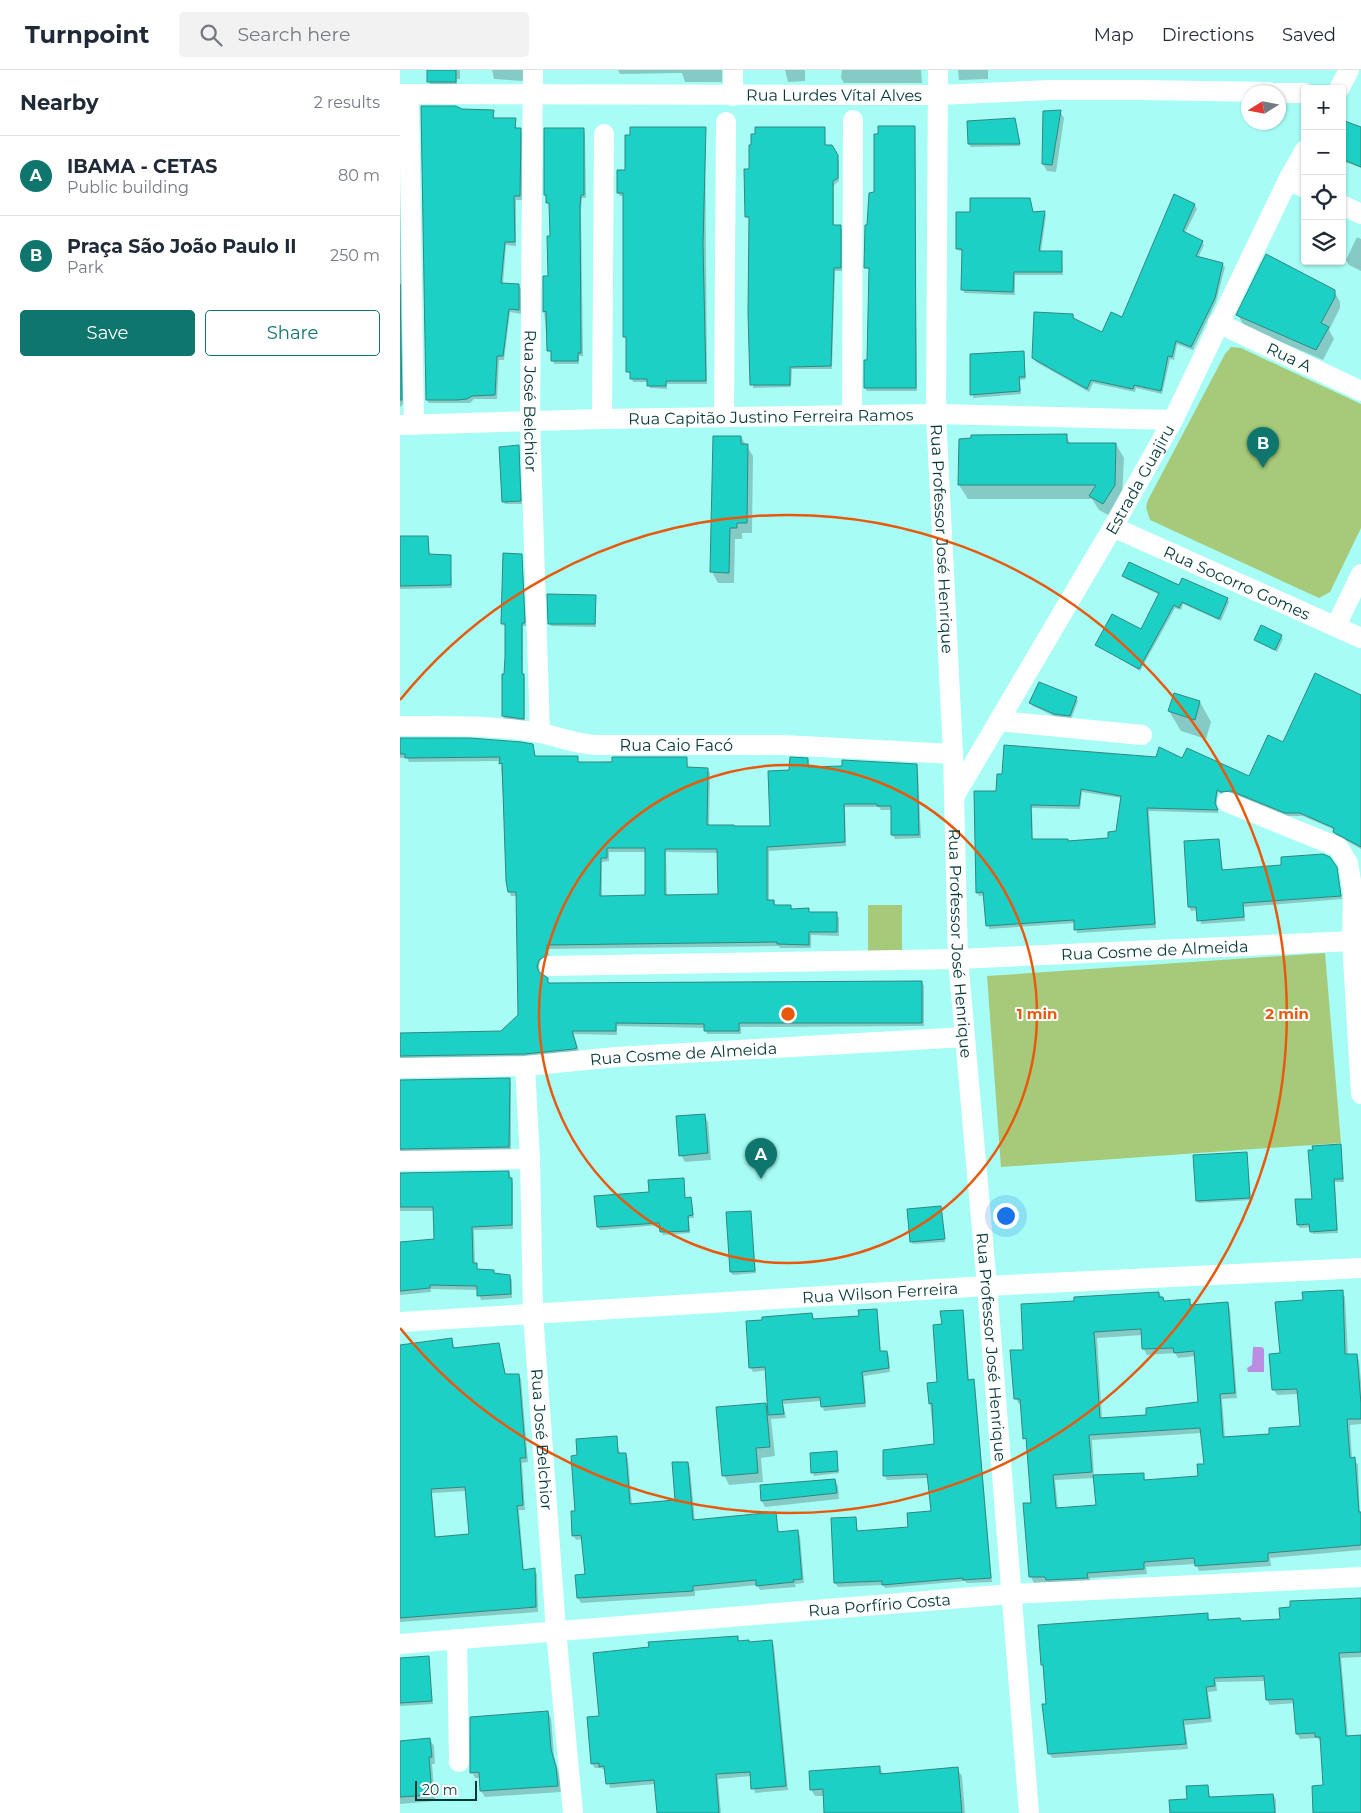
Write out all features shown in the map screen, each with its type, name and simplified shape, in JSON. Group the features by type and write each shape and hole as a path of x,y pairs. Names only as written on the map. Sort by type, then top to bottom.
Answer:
{"street":[{"name":"Rua José Belchior","path":"533,70 530,421 540,733"},
{"path":"733,70 733,96"},
{"name":"Rua Professor José Henrique","path":"938,70 936,414 953,754 958,959 987,1286 1029,1813"},
{"path":"1341,85 1349,70"},
{"name":"Rua Lurdes Vítal Alves","path":"404,94 534,93 733,96 938,95 1050,90 1241,92"},
{"path":"1286,93 1301,93"},
{"path":"404,94 407,425"},
{"path":"852,120 852,416"},
{"path":"724,417 726,122"},
{"path":"602,419 604,134"},
{"name":"Estrada Guajiru","path":"954,797 1113,527 1173,420 1218,323 1296,184 1301,165"},
{"path":"1346,207 1361,214"},
{"name":"Rua A","path":"1218,323 1361,391"},
{"name":"Rua Capitão Justino Ferreira Ramos","path":"407,425 602,419 936,414 1173,420"},
{"name":"Rua Socorro Gomes","path":"1113,527 1361,638"},
{"path":"1336,626 1361,574"},
{"path":"999,721 1142,735"},
{"name":"Rua Caio Facó","path":"400,726 450,726 540,733 586,745 782,745 953,754"},
{"path":"1227,802 1338,848 1348,863 1352,893 1352,941 1361,1094"},
{"name":"Rua Cosme de Almeida","path":"549,966 958,959 1352,941"},
{"name":"Rua Cosme de Almeida","path":"400,1068 525,1066 616,1057 965,1037"},
{"name":"Rua José Belchior","path":"525,1066 530,1160 533,1313 556,1630 573,1813"},
{"path":"400,1161 530,1160"},
{"name":"Rua Wilson Ferreira","path":"400,1322 987,1286 1361,1268"},
{"name":"Rua Porfírio Costa","path":"400,1644 1011,1594 1361,1577"},
{"path":"457,1639 459,1762"}],"green space":[{"path":"1231,347 1241,348 1361,404 1361,528 1330,592 1319,598 1150,520 1146,507 1148,500 1225,354"},
{"path":"868,905 902,905 902,952 868,952"},
{"path":"1325,953 1341,1143 1001,1167 987,976"}],"shaded area":[{"path":"1253,1347 1262,1347 1264,1349 1264,1372 1248,1372 1247,1368 1252,1365"}],"building":[{"path":"427,70 456,70 456,82 427,82"},
{"path":"421,106 456,106 462,109 494,110 493,118 516,118 515,128 521,128 520,196 514,196 515,242 505,242 501,283 519,284 519,310 509,309 503,356 497,356 495,395 472,396 467,399 457,400 426,400"},
{"path":"1061,110 1052,165 1042,164 1043,111"},
{"path":"1015,118 1020,144 968,144 967,121"},
{"path":"1346,121 1361,127 1361,167 1346,161"},
{"path":"878,126 915,126 916,388 864,388 864,360 867,360 869,268 864,268 865,225 867,225 869,193 874,192 874,134 878,134"},
{"path":"630,127 706,127 703,244 706,381 666,381 666,386 647,386 647,379 630,379 630,372 626,372 626,337 623,337 623,193 617,193 617,170 625,170 625,135 630,135"},
{"path":"755,127 825,127 825,145 832,145 838,155 838,178 833,181 833,225 841,225 841,268 834,268 831,366 790,367 790,385 750,385 748,313 749,217 745,217 744,169 749,169 749,145 751,145 751,134 755,134"},
{"path":"544,128 584,128 584,195 581,195 580,206 581,353 578,353 578,361 551,361 551,351 547,351 546,311 543,312 543,276 548,276 547,236 550,236 549,203 546,203 546,195 544,195"},
{"path":"1174,194 1195,204 1183,231 1203,241 1196,256 1223,263 1215,298 1191,347 1176,341 1172,357 1168,356 1161,391 1134,385 1133,389 1091,380 1087,389 1032,358 1034,312 1073,314 1073,318 1102,332 1111,312 1122,317"},
{"path":"970,198 1030,198 1033,212 1045,211 1039,251 1062,251 1062,272 1014,272 1013,292 961,290 962,249 956,249 956,212 970,212"},
{"path":"1266,254 1335,290 1335,297 1321,323 1329,327 1316,350 1236,315"},
{"path":"400,284 402,400 400,400"},
{"path":"1024,351 1025,377 1019,377 1020,391 970,395 970,354"},
{"path":"1067,434 1067,443 1116,443 1115,485 1103,504 1089,496 1096,485 958,485 959,439 971,438 971,435"},
{"path":"713,436 741,436 741,444 748,444 747,523 737,523 737,528 730,528 729,573 710,572"},
{"path":"519,445 521,501 502,502 499,447"},
{"path":"400,536 428,536 429,554 451,555 451,585 400,586"},
{"path":"503,553 522,554 525,623 522,623 524,719 502,716 502,674 504,674 505,657 505,624 501,624"},
{"path":"1129,562 1179,585 1182,578 1228,598 1219,619 1182,602 1179,608 1174,605 1139,669 1095,645 1112,614 1141,629 1159,593 1122,576"},
{"path":"547,594 596,595 595,624 548,624"},
{"path":"1261,625 1282,635 1275,650 1254,640"},
{"path":"1315,673 1361,695 1361,847 1333,832 1334,828 1300,813 1285,813 1231,791 1221,792 1217,790 1215,803 1218,810 1147,808 1155,924 1074,930 1074,920 986,926 983,892 976,893 974,791 996,791 997,774 1002,774 1004,745 1156,757 1159,747 1182,758 1187,748 1249,776 1268,735 1283,742","holes":["1081,789 1121,796 1116,831 1108,832 1108,838 1068,841 1068,839 1032,839 1031,805 1079,806"]},
{"path":"1039,682 1077,697 1070,716 1054,714 1029,703"},
{"path":"1174,693 1200,701 1195,720 1168,711"},
{"path":"400,738 470,738 533,744 535,756 578,756 578,762 612,762 612,757 687,757 687,767 708,768 707,825 734,826 770,826 768,771 789,770 790,757 808,758 808,767 842,766 842,760 917,764 919,835 891,835 891,806 844,804 845,842 767,847 767,900 774,900 774,905 791,905 791,909 809,908 809,912 837,912 837,932 809,932 809,945 777,944 777,942 547,945 547,955 539,960 537,967 539,972 548,978 548,983 922,981 922,1023 739,1023 739,1031 704,1031 704,1024 616,1023 616,1031 572,1031 577,1048 574,1049 524,1054 400,1056 400,1033 501,1031 518,1015 516,892 508,892 506,881 502,763 499,764 500,757 405,758 405,754 400,754","holes":["607,848 645,848 645,895 600,896 601,858 607,858","665,849 717,849 718,894 665,895"]},
{"path":"1219,839 1222,870 1281,865 1281,857 1323,854 1330,857 1337,867 1341,896 1243,903 1244,917 1197,921 1196,907 1188,907 1184,841"},
{"path":"510,1078 509,1147 400,1149 400,1080"},
{"path":"705,1114 708,1153 679,1156 676,1116"},
{"path":"1341,1144 1343,1179 1334,1179 1337,1230 1310,1232 1309,1224 1297,1225 1295,1199 1312,1199 1308,1150 1313,1150 1312,1146"},
{"path":"1247,1152 1250,1198 1196,1201 1193,1155"},
{"path":"509,1171 509,1178 512,1178 512,1225 472,1227 473,1263 477,1263 477,1269 494,1270 494,1273 510,1275 511,1294 477,1296 477,1286 430,1285 430,1288 400,1291 400,1242 434,1239 433,1207 400,1207 400,1173"},
{"path":"684,1178 685,1198 691,1197 693,1215 688,1216 689,1231 660,1232 659,1223 597,1227 594,1196 649,1192 648,1180"},
{"path":"941,1206 945,1239 910,1242 907,1209"},
{"path":"751,1211 755,1271 730,1272 726,1212"},
{"path":"1343,1290 1345,1354 1357,1354 1361,1404 1361,1419 1347,1419 1350,1458 1355,1457 1359,1512 1361,1512 1361,1545 1268,1553 1268,1561 1195,1566 1194,1558 1144,1562 1144,1569 1087,1573 1088,1578 1046,1580 1045,1577 1029,1577 1023,1503 1031,1503 1026,1438 1023,1439 1020,1399 1014,1399 1010,1350 1023,1350 1021,1304 1074,1301 1074,1297 1159,1292 1159,1297 1163,1297 1164,1301 1190,1299 1190,1305 1228,1302 1235,1393 1220,1394 1223,1437 1269,1434 1269,1428 1300,1426 1297,1389 1272,1390 1269,1354 1280,1353 1275,1302 1303,1300 1302,1292","holes":["1141,1329 1142,1349 1173,1348 1174,1353 1194,1351 1198,1402 1146,1408 1146,1415 1100,1418 1094,1332","1200,1428 1204,1464 1197,1464 1198,1476 1144,1480 1144,1473 1093,1475 1096,1505 1056,1508 1053,1475 1092,1472 1089,1435"]},
{"path":"877,1309 880,1351 887,1351 889,1368 862,1372 865,1403 821,1407 820,1397 782,1400 784,1414 768,1415 765,1367 749,1368 746,1321 762,1320 762,1317 812,1313 813,1319 859,1316 858,1310"},
{"path":"963,1310 968,1380 974,1379 991,1578 963,1580 963,1578 882,1585 882,1581 834,1583 831,1518 856,1517 857,1531 908,1527 907,1513 931,1511 927,1474 883,1476 883,1450 934,1444 932,1403 929,1404 927,1383 937,1382 933,1325 942,1324 940,1311"},
{"path":"452,1338 453,1348 499,1343 505,1374 519,1374 526,1458 520,1458 523,1505 517,1506 523,1570 535,1568 536,1607 400,1618 400,1345","holes":["465,1487 469,1534 435,1537 431,1489"]},
{"path":"766,1403 770,1447 756,1448 758,1473 722,1476 716,1407"},
{"path":"617,1436 618,1453 626,1453 630,1504 675,1500 672,1462 688,1462 693,1520 776,1512 778,1532 798,1530 802,1579 793,1580 794,1582 756,1586 756,1580 693,1586 693,1591 577,1598 575,1575 585,1574 581,1535 572,1536 571,1511 575,1511 571,1456 577,1455 576,1439"},
{"path":"837,1451 838,1471 811,1473 810,1453"},
{"path":"835,1479 837,1493 761,1501 760,1485"},
{"path":"1361,1598 1361,1652 1339,1653 1346,1736 1361,1735 1361,1813 1313,1813 1312,1786 1323,1785 1320,1737 1315,1737 1315,1733 1296,1734 1293,1699 1266,1700 1264,1676 1214,1678 1215,1686 1206,1687 1210,1718 1183,1720 1186,1744 1048,1754 1042,1704 1046,1704 1038,1625 1208,1613 1208,1620 1240,1618 1241,1621 1280,1619 1279,1608 1290,1607 1290,1601"},
{"path":"738,1636 738,1641 772,1640 786,1786 751,1789 750,1772 716,1774 719,1813 657,1813 654,1780 606,1784 604,1766 599,1767 599,1763 591,1764 587,1717 599,1716 593,1653 649,1647 648,1642"},
{"path":"429,1656 432,1701 400,1703 400,1658"},
{"path":"548,1711 551,1749 556,1767 558,1786 480,1791 479,1772 470,1773 470,1717"},
{"path":"430,1738 432,1757 429,1757 432,1795 400,1797 400,1741"},
{"path":"880,1766 880,1774 958,1767 962,1813 824,1813 823,1789 810,1790 809,1771"},
{"path":"1208,1785 1209,1797 1273,1794 1275,1813 1170,1813 1169,1800 1187,1799 1186,1786"}],"place":[{"name":"Praça São João Paulo II","path":"1263,468"},
{"name":"IBAMA - CETAS","path":"761,1179"}]}
